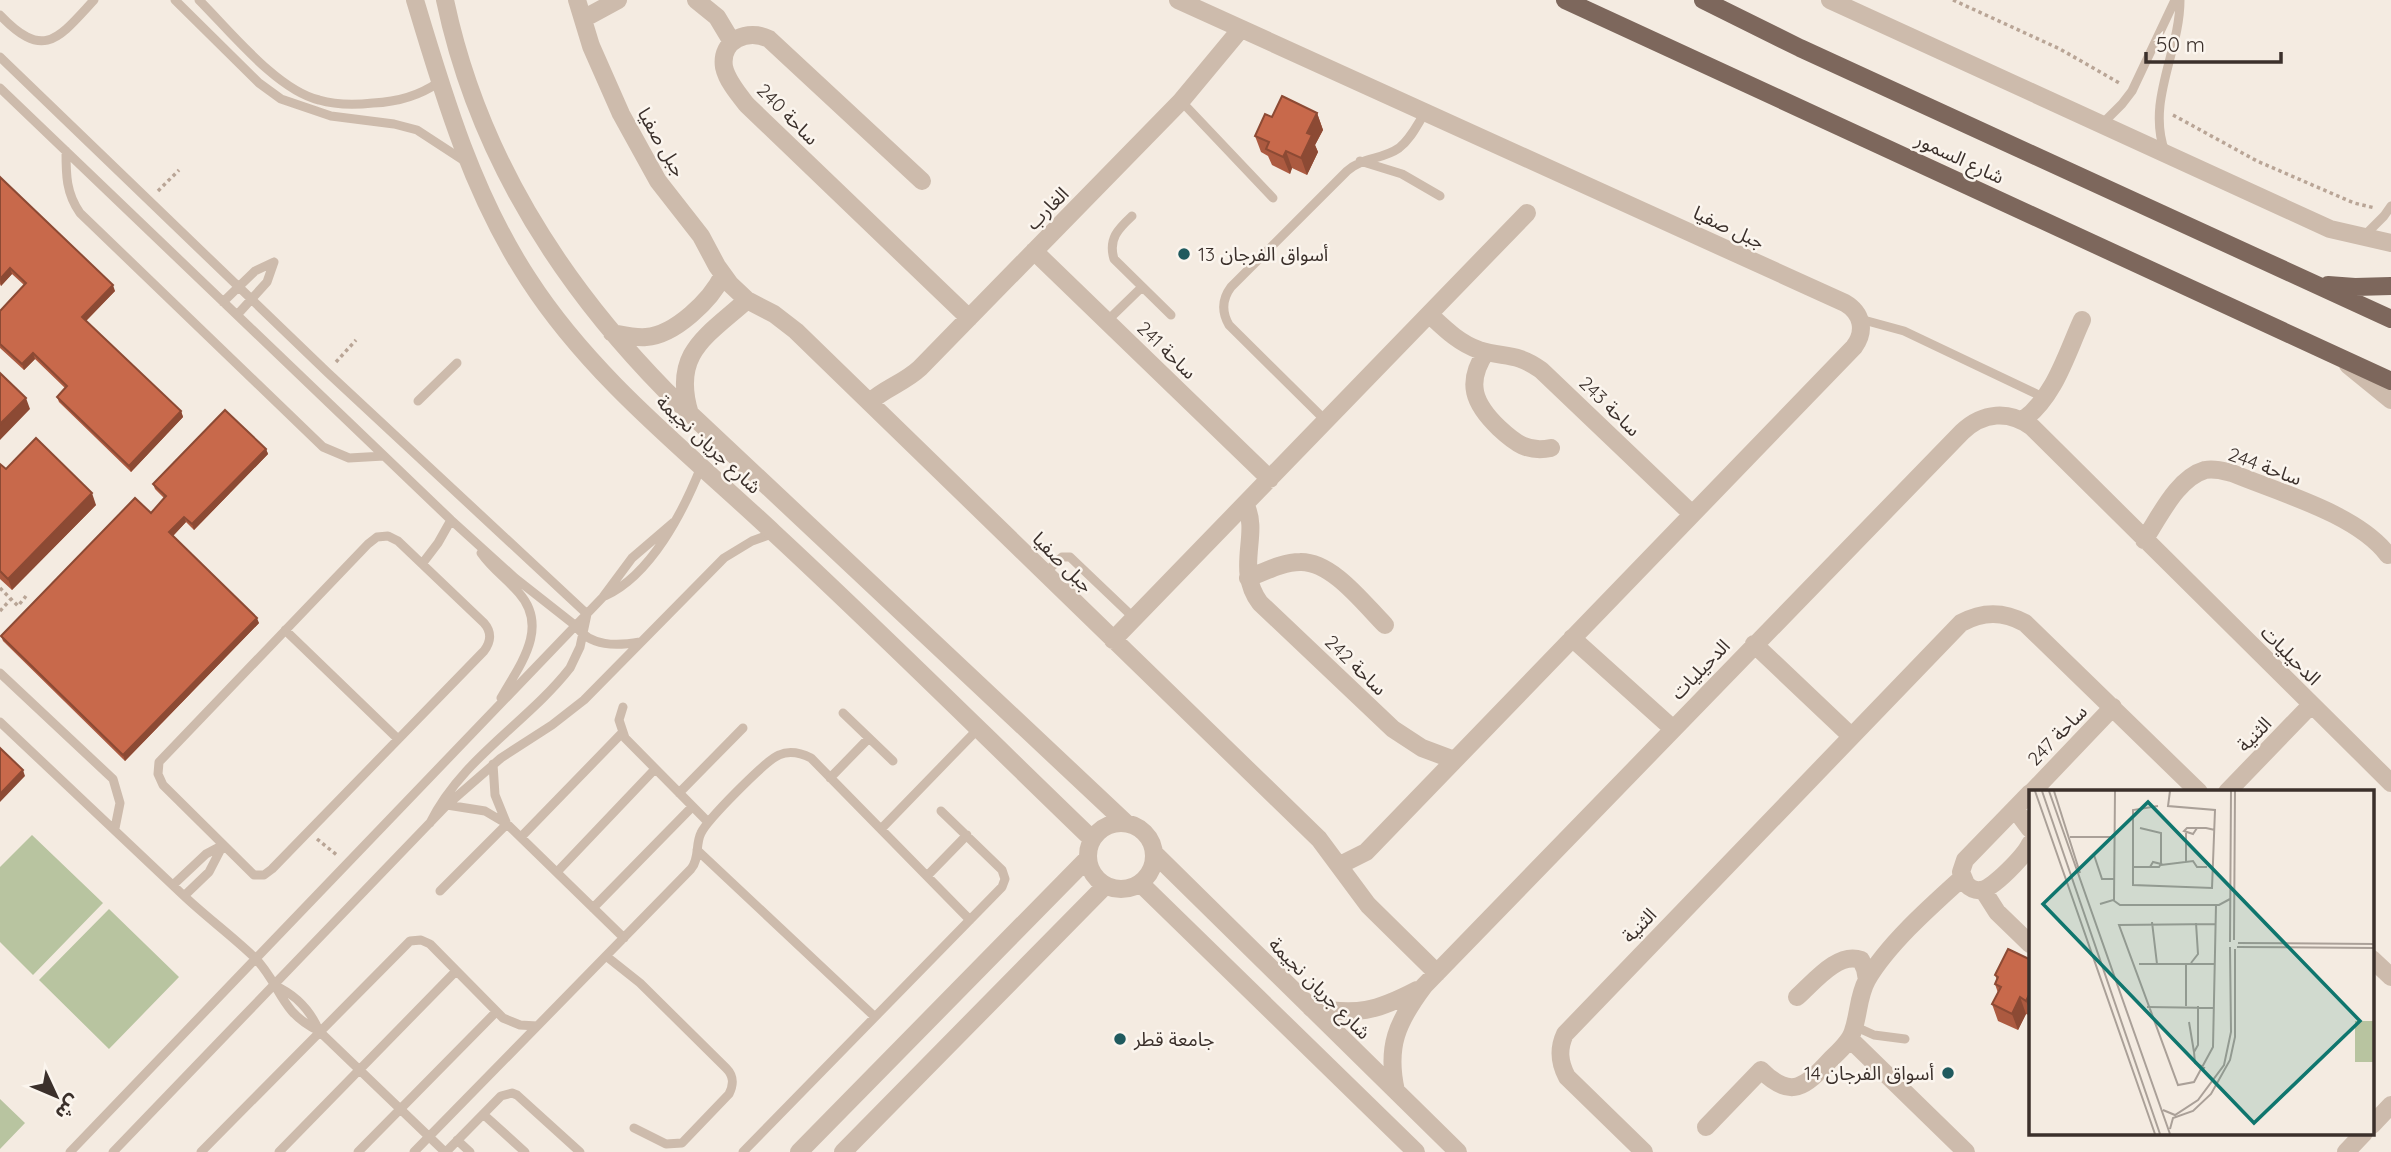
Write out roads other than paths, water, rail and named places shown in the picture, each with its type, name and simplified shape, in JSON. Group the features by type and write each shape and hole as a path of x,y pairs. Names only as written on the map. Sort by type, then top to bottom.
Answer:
{"main road":[{"name":"شارع السمور","path":"1565,0 2391,381"},
{"name":"شارع السمور","path":"1703,0 1800,48 2391,319"},
{"path":"2315,284 2355,288 2391,286"}],"street":[{"name":"شارع جريان نجيمة","path":"415,0 439,82 469,164 507,245 548,308 590,360 1092,839"},
{"name":"شارع جريان نجيمة","path":"445,0 475,104 512,186 558,262 612,332 690,414 1126,823"},
{"name":"جبل صفيا","path":"577,0 591,46 632,137 658,181 701,236 723,275 747,300 786,322 1319,839 1374,911 1437,973"},
{"path":"583,19 618,0"},
{"path":"696,0 717,17 732,42 746,34 754,33 769,39 922,181"},
{"name":"جبل صفيا","path":"1178,0 1845,303 1860,319"},
{"path":"1830,0 2330,229 2391,243"},
{"name":"الغارب","path":"870,402 912,376 1181,101 1240,30"},
{"name":"ساحة 240","path":"732,42 727,49 724,65 735,89 747,105 969,318"},
{"path":"1113,640 1527,213"},
{"name":"ساحة 241","path":"1034,251 1270,479"},
{"path":"612,332 646,337 661,334 674,327 708,298 723,275"},
{"path":"690,414 684,386 690,357 703,340 747,300"},
{"name":"ساحة 243","path":"1430,315 1458,340 1486,352 1515,356 1541,370 1692,514"},
{"path":"1340,865 1366,852 1854,347 1861,334 1860,319"},
{"path":"2023,421 2045,398 2081,320"},
{"path":"1486,352 1476,370 1474,380 1481,409 1517,444 1534,450 1551,448"},
{"name":"شارع السمور","path":"2337,356 2391,400"},
{"name":"الدحيليات","path":"1396,1091 1392,1063 1395,1035 1406,1010 1424,986 1969,425 1986,416 1996,415 2023,421 2032,427 2311,705 2387,771"},
{"name":"ساحة 244","path":"2144,540 2183,485 2194,475 2214,469 2345,520 2373,538 2388,555"},
{"path":"1245,504 1250,518 1248,578 1292,562 1318,565 1333,574 1385,625"},
{"name":"ساحة 242","path":"1248,578 1260,603 1380,717 1422,748 1454,760"},
{"name":"الثنية","path":"1644,1152 1567,1076 1559,1052 1564,1034 1961,623 1982,614 2004,614 2025,623 2197,790"},
{"path":"1572,638 1672,728"},
{"path":"1754,644 1850,735"},
{"name":"الثنية","path":"2229,790 2311,705"},
{"name":"ساحة 247","path":"2033,790 2113,707"},
{"name":"ساحة 247","path":"1962,878 1965,860 2029,794"},
{"path":"2015,809 2029,826"},
{"path":"799,1152 1087,859 1092,839 1107,826 1126,823 1142,830 1148,836 1154,853 1152,870 1140,883 1123,889 1105,886 1093,875 1087,859"},
{"path":"1706,1127 1761,1070 1777,1085 1792,1088 1812,1079 1852,1032 1867,980 1926,911 1962,878 1970,888 1983,890 1993,884 2029,847"},
{"name":"شارع جريان نجيمة","path":"1154,853 1458,1152"},
{"path":"1140,883 1416,1152"},
{"path":"843,1152 1105,886"},
{"path":"1983,890 1997,912 2029,942"},
{"path":"1797,997 1838,962 1853,957 1861,960 1867,980"},
{"path":"2374,961 2391,977"},
{"name":"الدحيليات","path":"1311,1008 1348,1013 1368,1011 1389,1005 1424,986"},
{"path":"917,1031 940,1054"},
{"path":"1852,1032 1966,1152"},
{"path":"2374,1123 2391,1105"},
{"path":"2346,1152 2363,1134"}],"lane":[{"path":"0,15 22,36 39,41 48,40 64,32 94,0"},
{"path":"175,0 259,83 281,99 331,116 394,124 418,130 469,164"},
{"path":"200,0 276,76 307,96 331,102 388,103 421,93 439,82"},
{"path":"2101,125 2132,90 2178,0"},
{"path":"2165,154 2158,118 2179,23 2178,0"},
{"path":"2152,47 2172,52"},
{"path":"0,57 239,287 587,614"},
{"path":"0,89 514,578 576,626 582,636 593,641 617,645 642,642"},
{"path":"1181,101 1273,198"},
{"path":"1326,421 1229,325 1223,309 1224,301 1231,287 1347,171 1360,161 1391,153 1400,147 1426,111"},
{"path":"66,151 66,183 80,213 316,440 331,452 349,458 384,456"},
{"path":"1360,161 1402,174 1440,196"},
{"path":"2363,237 2385,216 2391,206"},
{"path":"1132,216 1115,233 1112,253 1117,265 1171,315"},
{"path":"223,302 255,271 274,261 267,282 236,315"},
{"path":"1107,321 1141,288"},
{"path":"1860,319 1904,331 2045,398"},
{"path":"418,401 457,363"},
{"path":"70,1152 603,597 642,567 686,505 701,467"},
{"path":"422,564 451,520"},
{"path":"113,1152 447,805 493,764 569,713 599,686 724,558 752,541 774,533"},
{"path":"377,537 393,538 422,564 487,627 490,637 484,651 268,873 259,876 250,873 163,785 158,774 159,762 377,537"},
{"path":"473,540 492,567 520,594 533,624 533,635 526,656 493,711"},
{"path":"1045,573 1062,557 1070,557 1134,618"},
{"path":"430,823 444,798 462,775 563,677 576,658 587,614"},
{"path":"285,630 398,739"},
{"path":"0,673 113,779 120,803 115,828"},
{"path":"623,707 619,720 621,733 708,822"},
{"path":"843,713 893,761"},
{"path":"0,722 184,896 256,959 292,1013 319,1031 445,1152 501,1096 512,1093 580,1152"},
{"path":"680,793 743,728"},
{"path":"881,829 978,729"},
{"path":"521,837 621,733"},
{"path":"830,778 869,738"},
{"path":"414,1152 691,869 696,860 699,835 708,822 767,763 780,754 804,754 970,920"},
{"path":"493,764 495,795 507,824"},
{"path":"557,872 655,769"},
{"path":"447,805 485,811 507,824 624,938"},
{"path":"593,908 692,807"},
{"path":"743,1152 1002,887 1005,878 999,866 941,811"},
{"path":"440,891 507,824"},
{"path":"927,876 967,835"},
{"path":"173,885 206,854 223,845"},
{"path":"184,896 209,872 223,845"},
{"path":"697,850 875,1017"},
{"path":"201,1152 410,941 426,941 503,1018 520,1026 537,1026"},
{"path":"606,956 640,982 726,1068 733,1083 729,1094 682,1143 666,1144 634,1128"},
{"path":"279,1152 456,971"},
{"path":"274,985 302,1003 319,1031"},
{"path":"358,1152 496,1012"},
{"path":"1852,1032 1905,1039"},
{"path":"484,1114 524,1152"},
{"path":"457,1140 470,1152"}],"place":[{"name":"أسواق الفرجان 13","path":"1184,254"},
{"name":"جامعة قطر","path":"1120,1039"},
{"name":"أسواق الفرجان 14","path":"1948,1073"}]}
